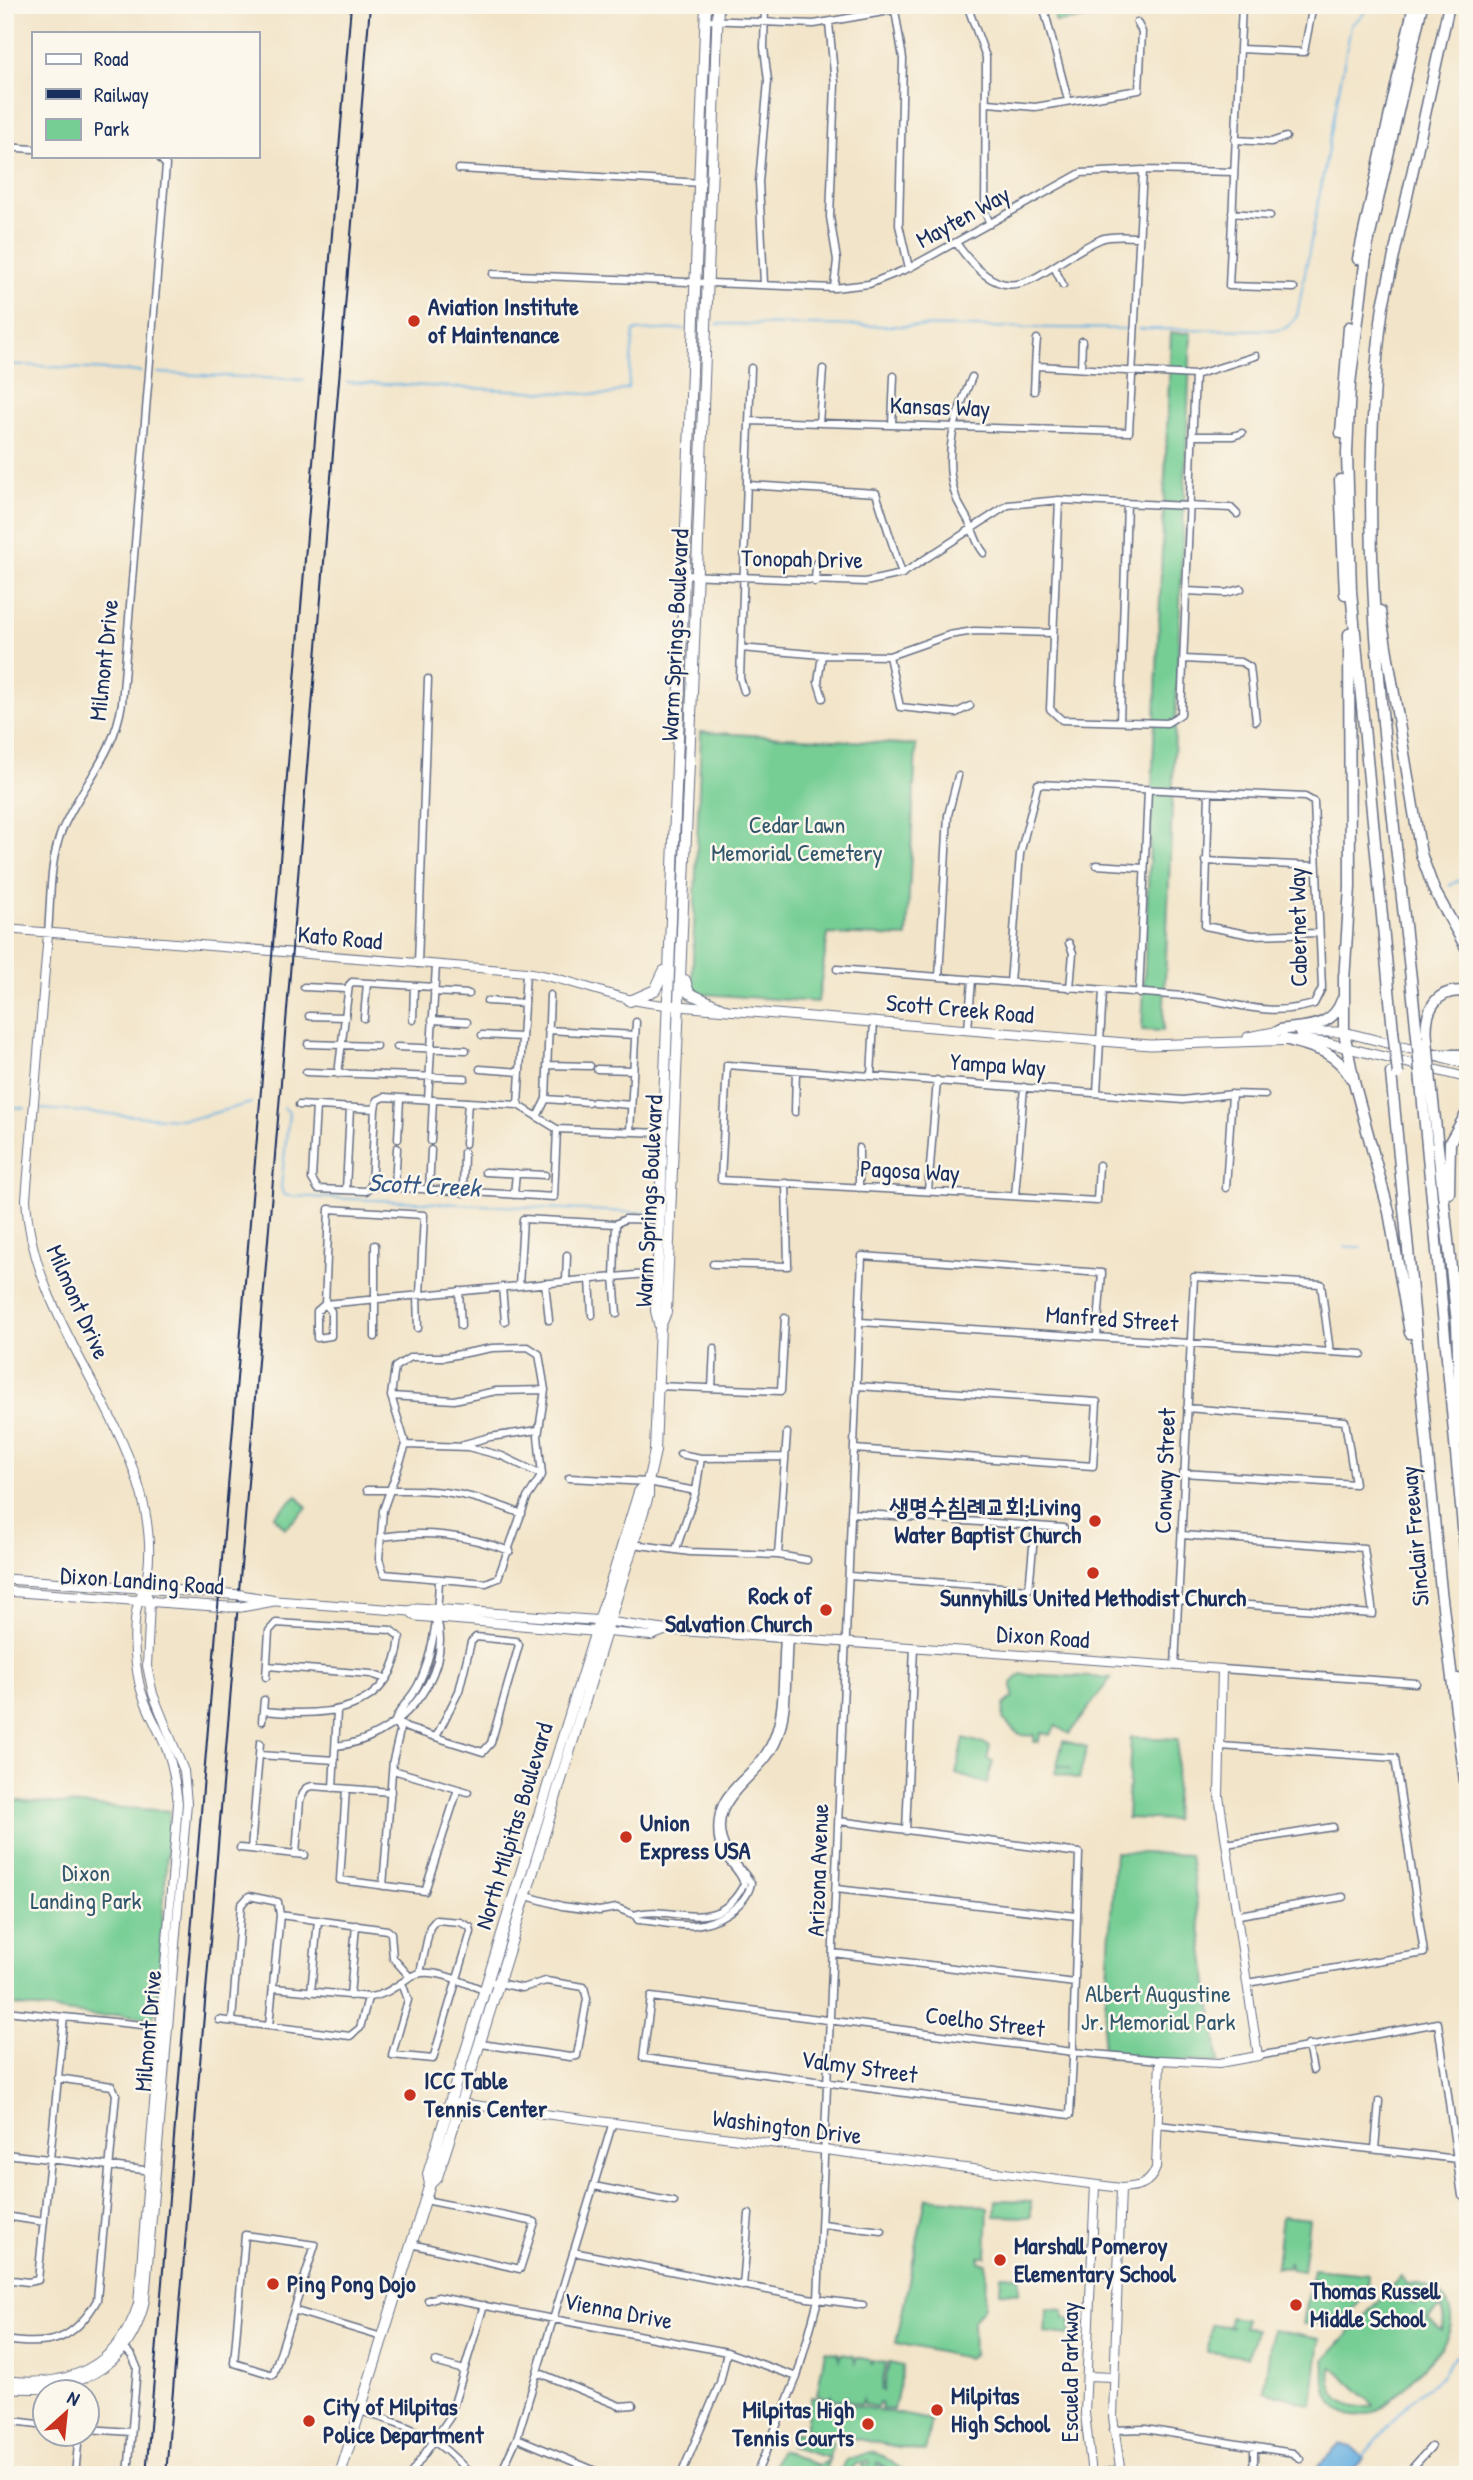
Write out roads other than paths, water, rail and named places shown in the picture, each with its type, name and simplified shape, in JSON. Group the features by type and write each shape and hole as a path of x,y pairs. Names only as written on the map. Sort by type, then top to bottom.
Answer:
{"highway":[{"path":"1390,1030 1353,604 1347,483 1350,384 1359,298 1414,5"},
{"path":"1422,5 1383,134 1360,244 1342,407 1339,519 1398,1109 1409,1178 1448,1596 1468,1750"},
{"path":"1449,5 1406,192 1376,356 1369,516 1374,627 1426,1083 1451,1265"},
{"path":"1369,516 1382,626 1419,842 1434,890 1468,951"},
{"path":"1282,1035 1315,1026 1332,1017 1341,1003 1350,887 1349,634"},
{"path":"1344,975 1344,1032 1354,1082 1394,1233 1426,1436"},
{"path":"1422,1038 1426,1017 1433,1002 1448,992 1468,992"},
{"path":"1282,1035 1328,1052 1339,1060 1354,1082"},
{"path":"1433,1055 1468,1055"},
{"name":"Sinclair Freeway","path":"1426,1083 1430,1195 1468,1580"},
{"name":"Sinclair Freeway","path":"1398,1109 1441,1591 1468,1805"},
{"path":"1458,1477 1461,1455 1459,1369 1451,1265 1448,1149 1455,1129 1468,1111"}],"main road":[{"name":"Warm Springs Boulevard","path":"657,1273 706,5"},
{"name":"Warm Springs Boulevard","path":"662,1322 672,1182 699,575 718,5"},
{"path":"691,418 696,424 696,458 702,472"},
{"path":"629,1001 655,990 662,980 669,950"},
{"path":"681,966 689,993 724,1009"},
{"name":"Scott Creek Road","path":"667,1005 1189,1046 1282,1035 1344,1032 1433,1055"},
{"name":"Scott Creek Road","path":"1282,1035 1349,1048 1468,1078"},
{"path":"661,1133 669,1135 668,1173 672,1182"},
{"path":"662,1322 662,1278 657,1273 664,1256 666,1208 671,1198"},
{"name":"North Milpitas Boulevard","path":"520,1894 612,1622 648,1496 648,1482 655,1451 662,1322"},
{"name":"North Milpitas Boulevard","path":"430,2184 428,2174 450,2102 492,1988 639,1493 648,1482"},
{"name":"Dixon Landing Road","path":"5,1579 229,1594 275,1601 410,1611 416,1616 437,1621 598,1626 608,1632"},
{"name":"Dixon Landing Road","path":"5,1591 228,1607 275,1601"},
{"name":"Dixon Road","path":"598,1626 612,1622"},
{"name":"North Milpitas Boulevard","path":"340,2475 430,2184 437,2177 481,2043 492,1988"}],"street":[{"path":"764,284 759,182 768,81 765,5"},
{"path":"705,20 829,23 895,10 904,5"},
{"path":"967,5 986,57 988,103 985,212 990,225"},
{"path":"1043,5 1068,100"},
{"path":"1242,5 1229,286 1294,288"},
{"path":"1240,49 1304,52 1313,5"},
{"path":"895,10 903,59 899,225 909,268"},
{"path":"988,103 1035,107 1139,90 1142,32 1137,22"},
{"path":"829,23 835,83 830,217 837,260 834,288"},
{"path":"1235,140 1270,142 1286,137"},
{"path":"5,147 32,149"},
{"name":"Milmont Drive","path":"162,158 166,165 120,719 110,748 60,835 53,870 26,1191 27,1222 41,1278 139,1483 147,1526 144,1588 138,1601 135,1649 139,1682 169,1754 178,1803 164,2027"},
{"path":"459,169 711,183"},
{"path":"1133,372 1143,170"},
{"name":"Mayten Way","path":"493,274 834,288 870,284 957,244 1080,173 1143,170 1234,172"},
{"path":"1232,213 1270,216"},
{"path":"957,244 974,268 993,282 1017,286 1103,238 1138,237"},
{"path":"1054,267 1063,285"},
{"path":"1034,391 1038,366 1035,359 1037,339"},
{"path":"1081,368 1082,341"},
{"path":"1038,366 1195,375 1256,356"},
{"path":"744,691 740,678 751,368"},
{"path":"819,423 823,369"},
{"name":"Kansas Way","path":"750,421 1129,432 1133,372"},
{"path":"1059,500 1050,709 1062,720 1167,723 1181,714 1195,375"},
{"path":"892,425 894,376"},
{"path":"972,377 953,427 951,475 957,499 971,527 972,538 984,553"},
{"path":"1192,436 1233,436 1242,433"},
{"path":"748,485 876,493 902,574"},
{"name":"Tonopah Drive","path":"686,575 864,582 902,574 1008,505 1059,500 1190,505 1231,508 1237,514"},
{"path":"1120,720 1127,503"},
{"path":"815,582 816,563"},
{"path":"1186,591 1226,593 1241,589"},
{"path":"1468,614 1468,666"},
{"path":"741,648 822,655 889,656 949,635 974,631 1053,633"},
{"path":"822,655 818,682 823,698"},
{"path":"889,656 900,707 956,713 971,706"},
{"path":"1184,659 1241,662 1250,667 1256,721"},
{"path":"418,964 428,679"},
{"path":"939,977 948,814 958,776"},
{"path":"1010,983 1020,854 1038,783 1209,794 1205,926 1251,935 1318,933"},
{"path":"837,969 1139,994 1148,790"},
{"name":"Cabernet Way","path":"1139,994 1180,996 1264,1011 1314,1004 1321,988 1314,802 1305,797 1209,794"},
{"path":"1205,861 1316,866"},
{"path":"1096,865 1143,868"},
{"name":"Kato Road","path":"5,929 526,972 563,979 629,1001 667,1005"},
{"path":"1069,943 1073,953 1070,988"},
{"path":"431,1141 430,1076 436,965"},
{"path":"518,1105 526,972"},
{"path":"968,1029 972,980"},
{"path":"338,1074 346,989 352,982 414,986 469,994"},
{"path":"365,1018 367,983"},
{"path":"413,1020 414,986"},
{"path":"304,987 346,989"},
{"path":"1097,1092 1103,991"},
{"path":"537,1117 546,1100 550,995"},
{"path":"486,1001 524,1003"},
{"path":"309,1016 344,1017"},
{"path":"432,1020 467,1022"},
{"path":"871,1076 874,1021"},
{"path":"630,1131 636,1022"},
{"path":"548,1030 635,1035"},
{"path":"482,1035 522,1037"},
{"path":"308,1044 376,1046"},
{"path":"397,1047 466,1050"},
{"name":"Scott Creek Road","path":"1433,1055 1468,1065"},
{"path":"547,1065 633,1070"},
{"name":"Yampa Way","path":"720,1180 727,1065 1183,1100 1232,1094 1265,1095"},
{"path":"480,1069 520,1072"},
{"path":"795,1112 796,1070"},
{"path":"306,1072 465,1078"},
{"path":"928,1191 937,1080"},
{"path":"1015,1196 1024,1087"},
{"path":"1226,1188 1232,1094"},
{"path":"316,1106 314,1186 346,1190 366,1191 371,1186 374,1109 377,1100 400,1098 518,1105 557,1129 661,1133"},
{"path":"398,1139 400,1098"},
{"path":"546,1100 631,1105"},
{"path":"463,1193 467,1102"},
{"path":"299,1105 374,1109"},
{"path":"346,1190 350,1108"},
{"path":"371,1186 554,1197 557,1129"},
{"path":"395,1188 397,1148"},
{"path":"859,1148 859,1188"},
{"path":"429,1190 431,1150"},
{"name":"Pagosa Way","path":"720,1180 1097,1201 1099,1165"},
{"path":"485,1172 545,1175"},
{"path":"514,1195 516,1173"},
{"path":"713,1264 788,1266 786,1184"},
{"path":"418,1328 419,1295 424,1215 330,1209 325,1304 331,1311 331,1336 317,1338 317,1311 325,1304 373,1299 419,1295 502,1287 519,1286 657,1273"},
{"path":"519,1286 523,1219 616,1224 625,1219 659,1220"},
{"path":"616,1224 614,1277 617,1314"},
{"path":"375,1245 375,1337"},
{"path":"566,1281 567,1255"},
{"name":"Arizona Avenue","path":"756,2475 797,2377 818,2300 862,1256 1101,1273 1097,1336"},
{"name":"Conway Street","path":"1175,1666 1194,1277 1321,1284 1330,1352"},
{"path":"590,1279 592,1315"},
{"path":"545,1283 548,1320"},
{"path":"502,1287 505,1321"},
{"path":"459,1291 461,1326"},
{"path":"659,1386 781,1391 785,1318"},
{"name":"Manfred Street","path":"860,1322 1362,1354"},
{"path":"528,1347 537,1351 541,1359 545,1390 538,1430 542,1475 530,1493 500,1576 493,1583 384,1574 380,1559 383,1510 405,1446 391,1396 393,1371 405,1358 445,1357 492,1348 528,1347"},
{"path":"712,1388 714,1348"},
{"path":"854,1449 1093,1466 1097,1402 858,1386"},
{"path":"391,1396 454,1400 496,1391 545,1390"},
{"path":"1183,1473 1355,1484 1345,1421 1187,1408"},
{"path":"458,1446 490,1437 538,1430"},
{"path":"778,1555 787,1433"},
{"path":"405,1446 458,1446 502,1456 542,1475"},
{"path":"680,1454 701,1458 785,1457"},
{"path":"676,1549 696,1491 701,1458"},
{"path":"569,1478 648,1482 696,1491"},
{"path":"367,1490 422,1488 453,1491 522,1514"},
{"path":"851,1513 1064,1528"},
{"path":"849,1576 1029,1589 1035,1526"},
{"path":"380,1537 430,1533 457,1535 510,1551"},
{"path":"1179,1600 1373,1614 1364,1548 1182,1535"},
{"path":"633,1544 690,1552 778,1555 807,1560"},
{"path":"336,1746 363,1739 405,1717 428,1684 437,1658 439,1579"},
{"name":"Milmont Drive","path":"87,2378 106,2366 137,2326 145,2300 151,2170 187,1803 184,1770 153,1694 147,1666 150,1602 144,1588"},
{"name":"Dixon Road","path":"612,1622 667,1630 1416,1683"},
{"path":"263,1711 307,1715 337,1712 366,1698 386,1679 400,1642 398,1633 276,1623 269,1631 266,1676"},
{"name":"Dixon Road","path":"608,1632 652,1636 667,1630"},
{"path":"395,1720 436,1737 483,1752 488,1748 519,1645 510,1640 476,1637 471,1642 459,1691 436,1737"},
{"path":"520,1894 562,1906 598,1911 617,1908 635,1915 638,1920 695,1925 734,1909 750,1889 747,1877 728,1853 723,1839 723,1815 732,1795 770,1756 778,1741 782,1725 786,1639"},
{"path":"906,1831 914,1647"},
{"path":"267,1666 371,1674 386,1679"},
{"path":"1222,1669 1219,1796 1239,1915 1258,2056"},
{"path":"262,1721 264,1700"},
{"path":"333,1788 337,1712"},
{"path":"383,1886 393,1769 400,1731 395,1720"},
{"path":"251,1849 260,1743"},
{"path":"1220,1746 1395,1758 1424,1954 1247,1983"},
{"path":"259,1755 335,1760"},
{"path":"393,1769 468,1792"},
{"path":"296,1854 302,1794 312,1786 391,1792"},
{"path":"346,1789 340,1880 425,1891 458,1789"},
{"path":"839,1821 1079,1853 1073,2052"},
{"path":"1226,1844 1333,1827"},
{"path":"240,1848 305,1855"},
{"path":"836,1889 1076,1916"},
{"path":"232,2021 243,1901 249,1896 274,1899 278,1902 280,1915 269,2026"},
{"path":"1239,1915 1343,1897"},
{"path":"280,1915 356,1925 391,1933 393,1958 410,1977"},
{"path":"311,1992 318,1920"},
{"path":"402,1983 408,2000 392,2055 433,2059 471,1932 470,1927 460,1922 436,1920 420,1973"},
{"path":"350,1996 356,1925"},
{"path":"833,1952 1075,1983"},
{"path":"274,1989 368,1998 383,1994 420,1973 492,1988 522,1988 547,1982 584,1987 587,1999 578,2056 481,2043"},
{"name":"Coelho Street","path":"643,2058 651,1997 1073,2052 1219,2063 1438,2023 1458,2159"},
{"path":"219,2020 354,2035 362,2022 368,1998"},
{"path":"5,2011 164,2027"},
{"path":"5,2279 28,2282 38,2280 64,2017"},
{"path":"1308,2045 1313,2070"},
{"name":"Valmy Street","path":"643,2058 1070,2115 1073,2052"},
{"path":"1121,2188 1141,2185 1153,2174 1160,2060"},
{"path":"5,2340 32,2344 54,2341 72,2332 88,2316 97,2300 116,2094 112,2086 57,2078"},
{"path":"1375,2150 1379,2101"},
{"name":"Washington Drive","path":"450,2102 612,2125 1121,2188"},
{"path":"1158,2124 1458,2159 1462,2196"},
{"path":"500,2475 517,2438 612,2125"},
{"path":"5,2154 151,2170"},
{"name":"Escuela Parkway","path":"1093,2475 1084,2413 1095,2185"},
{"path":"594,2186 674,2202"},
{"name":"Escuela Parkway","path":"1121,2188 1113,2430 1121,2472"},
{"path":"411,2244 520,2269 535,2222 425,2200"},
{"path":"743,2286 749,2214"},
{"path":"5,2216 44,2221"},
{"path":"822,2224 881,2231"},
{"path":"245,2235 315,2245 296,2311 273,2375 234,2363 245,2235"},
{"path":"573,2252 818,2300 863,2305"},
{"path":"1091,2272 1118,2274"},
{"name":"Vienna Drive","path":"428,2300 438,2297 727,2352 797,2377"},
{"path":"410,2475 450,2417 484,2305"},
{"path":"296,2311 382,2337"},
{"path":"121,2346 132,2356 137,2367 128,2475"},
{"path":"681,2475 720,2382 727,2352"},
{"path":"435,2362 464,2370"},
{"path":"537,2372 620,2406 633,2405"},
{"path":"1087,2375 1114,2377"},
{"name":"Milmont Drive","path":"5,2380 32,2384"},
{"name":"Milmont Drive","path":"5,2387 32,2392"},
{"path":"360,2411 418,2430 434,2439 471,2475"},
{"path":"5,2420 32,2423"},
{"path":"1113,2430 1145,2429 1293,2453 1300,2459"},
{"path":"102,2430 131,2432"},
{"path":"517,2438 605,2475"},
{"path":"1249,2475 1254,2461 1254,2447"},
{"path":"1406,2475 1431,2447"},
{"path":"75,2475 78,2448"},
{"path":"1093,2475 1121,2472"}],"water":[{"path":"1340,2444 1353,2448 1364,2458 1348,2475 1309,2475"}],"waterway":[{"path":"1138,329 1278,330 1286,328 1297,316 1351,25 1365,13 1367,5"},
{"path":"717,324 1132,329"},
{"path":"347,382 607,395 628,388 634,331 684,329"},
{"path":"5,364 141,372"},
{"path":"158,373 305,380"},
{"path":"1450,885 1468,876"},
{"name":"Scott Creek","path":"42,1109 176,1119 195,1118 251,1103"},
{"name":"Scott Creek","path":"5,1107 25,1108"},
{"name":"Scott Creek","path":"284,1108 289,1112 281,1188 284,1195 651,1213"},
{"name":"Scott Creek","path":"1345,1247 1362,1247"},
{"path":"1363,2456 1411,2400 1441,2377 1450,2361 1468,2347"}],"railway":[{"path":"146,2475 351,5"},
{"path":"166,2475 370,5"}],"place":[{"name":"Aviation Institute of Maintenance","path":"414,321"},
{"name":"생명수침례교회;Living Water Baptist Church","path":"1095,1521"},
{"name":"Sunnyhills United Methodist Church","path":"1093,1573"},
{"name":"Rock of Salvation Church","path":"826,1610"},
{"name":"Union Express USA","path":"626,1837"},
{"name":"ICC Table Tennis Center","path":"410,2095"},
{"name":"Marshall Pomeroy Elementary School","path":"1000,2260"},
{"name":"Ping Pong Dojo","path":"273,2284"},
{"name":"Thomas Russell Middle School","path":"1296,2305"},
{"name":"Milpitas High School","path":"937,2410"},
{"name":"City of Milpitas Police Department","path":"309,2421"},
{"name":"Milpitas High Tennis Courts","path":"868,2424"}],"park label":[{"name":"Cedar Lawn Memorial Cemetery","path":"797,839"},
{"name":"Dixon Landing Park","path":"86,1887"},
{"name":"Albert Augustine Jr. Memorial Park","path":"1158,2008"}]}
